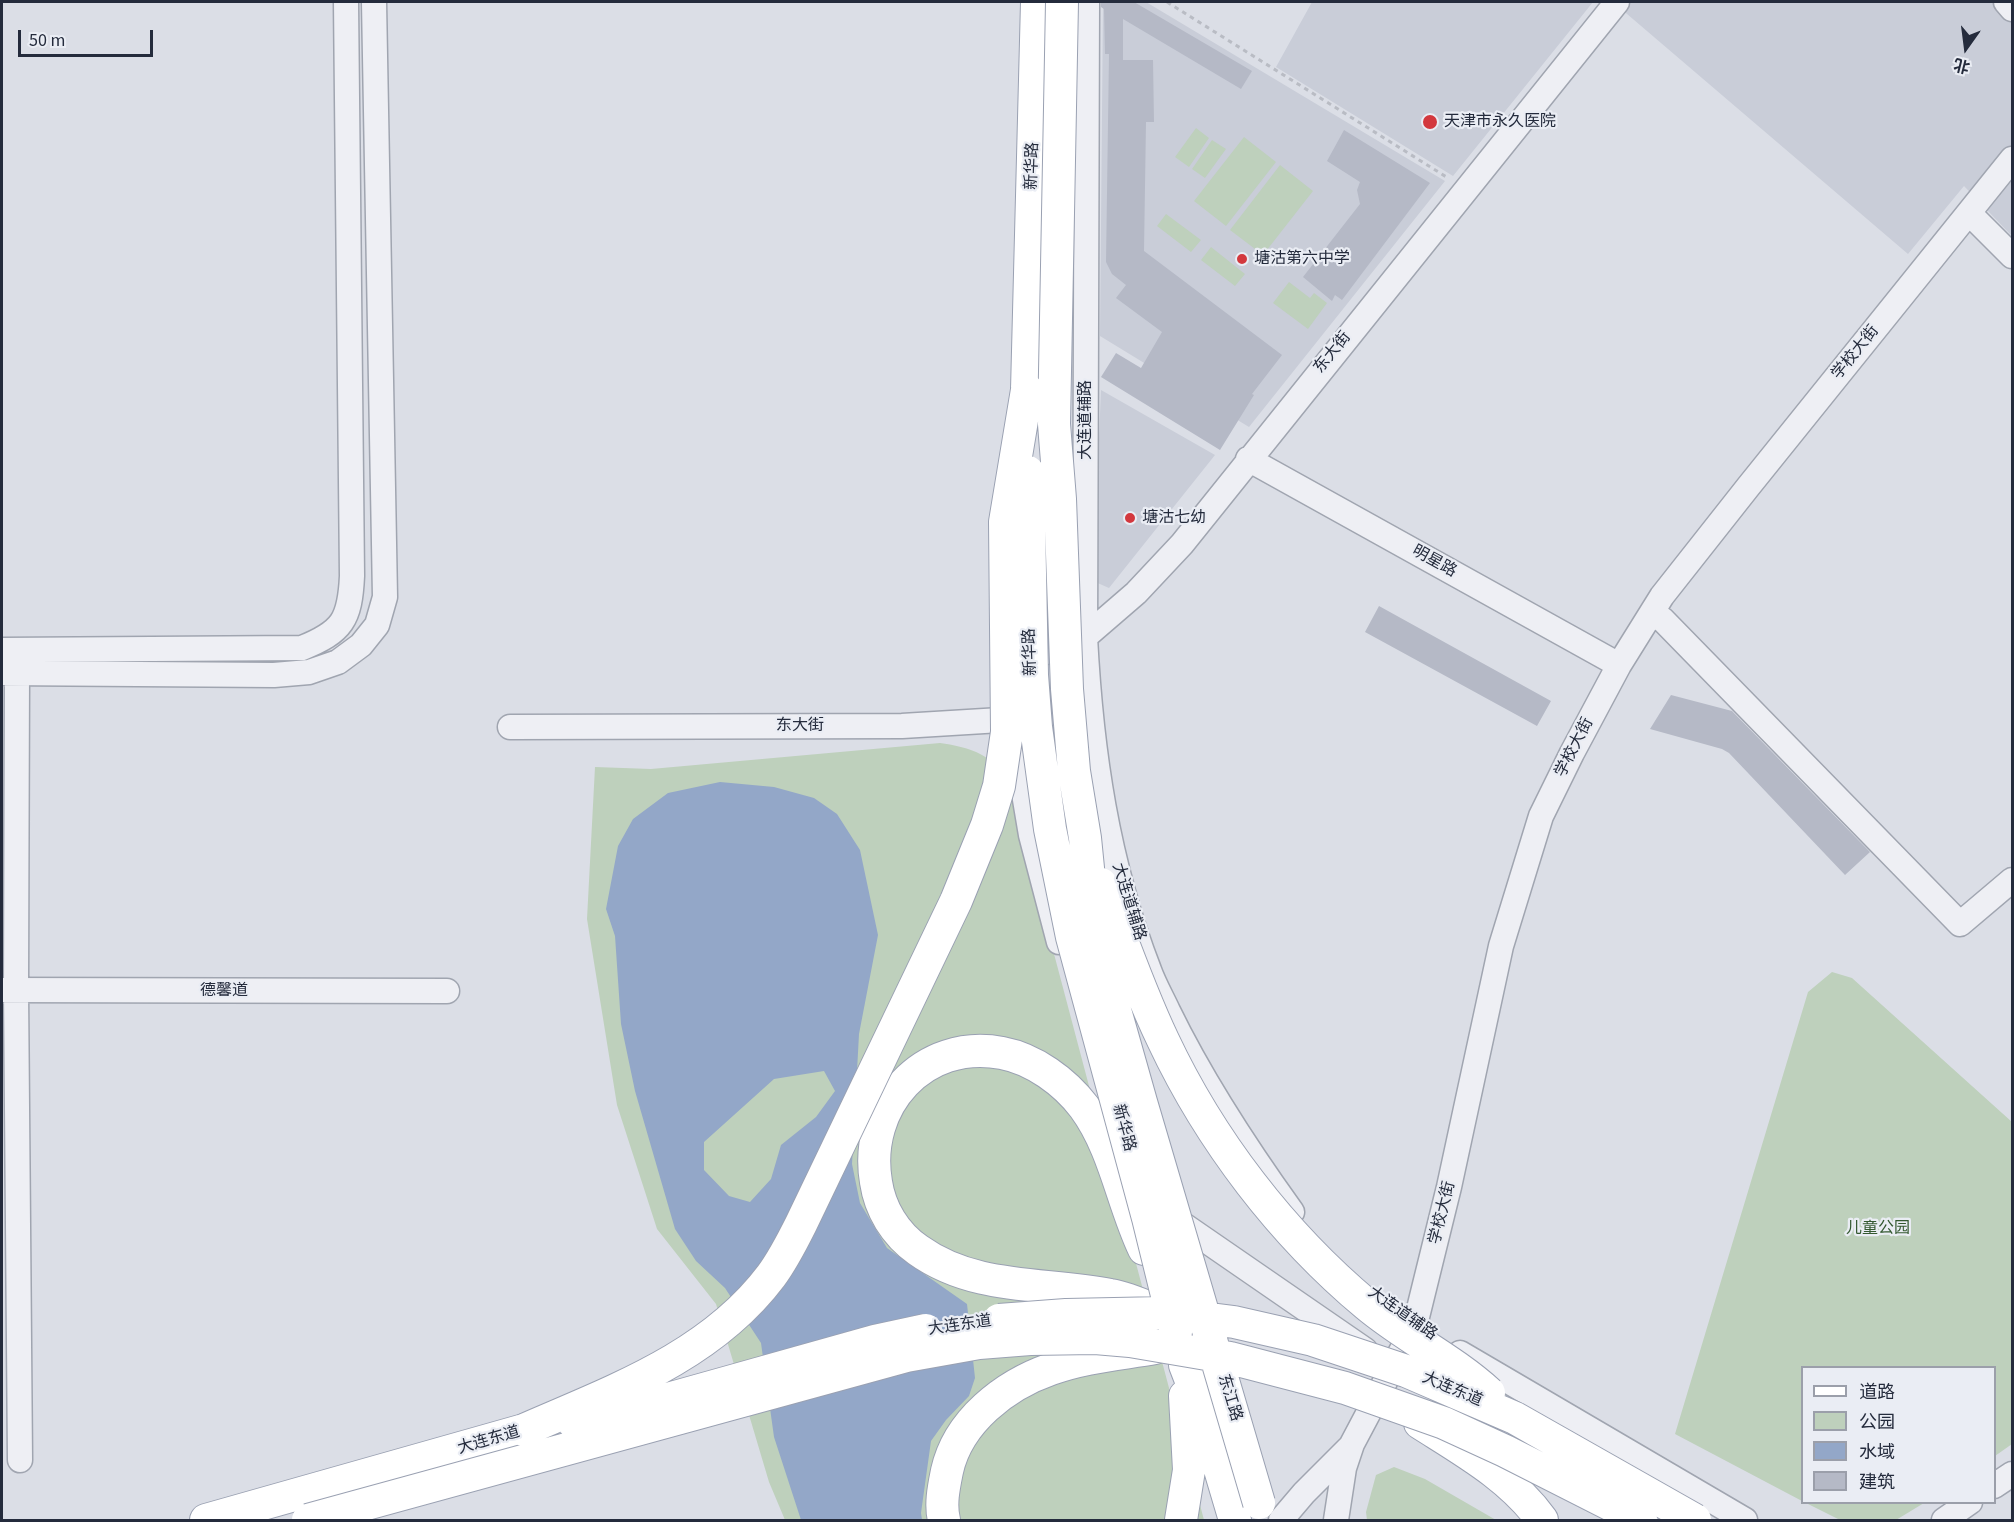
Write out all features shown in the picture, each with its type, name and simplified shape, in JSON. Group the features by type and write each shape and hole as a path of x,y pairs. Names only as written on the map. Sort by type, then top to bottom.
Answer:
{"main road":[{"name":"新华路","path":"1037,2 1027,390 1029,602 1036,727 1059,878 1072,937 1148,1218 1173,1293"},
{"name":"新华路","path":"1062,2 1054,424 1060,499 1067,689 1074,771 1100,957 1173,1293"},
{"path":"524,1430 662,1368 713,1334 746,1305 770,1277 781,1262 801,1224 956,901 987,825 999,786 1007,732 1005,522 1027,390"},
{"path":"1084,838 1132,969 1164,1042 1200,1110 1239,1168 1294,1234 1349,1290 1406,1335 1464,1373 1515,1418"},
{"path":"975,1051 1015,1056 1048,1073 1077,1098 1094,1123 1116,1172 1142,1243 1173,1293 1110,1295 1000,1282 947,1267 916,1249 904,1239 886,1213 874,1173 874,1156 880,1122 895,1093 910,1077 933,1063 949,1056 975,1051"},
{"name":"东江路","path":"1173,1293 1175,1356 1262,1517"},
{"name":"东江路","path":"1173,1293 1262,1517"},
{"name":"大连东道","path":"206,1521 524,1430 586,1421 913,1332 1024,1318 1173,1293 1234,1322 1336,1347 1438,1384 1515,1418 1695,1521"},
{"name":"大连东道","path":"308,1521 785,1388 941,1349 1004,1340 1072,1338 1130,1341 1175,1356 1201,1352 1345,1388 1471,1434 1641,1521"},
{"path":"944,1521 943,1488 951,1456 969,1425 1012,1387 1050,1369 1175,1356 1185,1400 1189,1470 1181,1521"},
{"path":"1389,1403 1495,1472 1530,1504 1542,1521"}],"street":[{"path":"2,651 302,648 326,639 341,625 351,600 352,576 345,2"},
{"path":"20,1460 9,990 9,674 274,675 309,672 338,662 361,645 377,625 385,597 374,2"},
{"path":"1022,2 1013,379 1017,719 1021,776 1031,835 1086,1049 1109,1121 1140,1184 1150,1198 1190,1231 1393,1369 1625,1521"},
{"name":"大连道辅路","path":"1087,2 1085,637 1089,706 1105,821 1125,899 1149,972 1207,1086 1244,1145 1302,1226 1351,1278 1415,1325 1491,1373 1745,1521"},
{"name":"东大街","path":"1017,663 1085,637 1136,593 1182,544 1617,2"},
{"path":"2006,2 2013,9"},
{"name":"学校大街","path":"1352,1444 1415,1325 1449,1186 1501,946 1541,816 1572,753 1619,665 1662,596 2013,159"},
{"path":"1969,213 2013,256"},
{"name":"明星路","path":"1248,459 1619,665"},
{"path":"1650,616 1662,619 1960,924 2013,880"},
{"name":"东大街","path":"510,727 902,726 1017,719 1089,706"},
{"name":"德馨道","path":"9,990 447,991"},
{"path":"1262,1517 1304,1492 1352,1444"},
{"path":"1336,1521 1344,1468 1352,1444"},
{"path":"1996,1485 2013,1474"},
{"path":"1944,1521 1969,1504"}],"path":[{"path":"1167,2 1465,189"}],"shaded area":[{"name":"塘沽第六中学","path":"1103,2 1146,2 1445,181 1249,427 1100,336"},
{"name":"天津市永久医院","path":"1312,2 1593,2 1453,176 1276,67"},
{"path":"1613,2 2012,2 2012,236 1964,186 1908,254"},
{"name":"塘沽七幼","path":"1101,390 1215,455 1109,588 1093,581"}],"green space":[{"path":"1196,128 1209,138 1189,167 1175,157"},
{"path":"1244,137 1276,162 1226,226 1194,201"},
{"path":"1212,140 1226,149 1205,178 1192,169"},
{"path":"1280,165 1313,191 1263,255 1230,230"},
{"path":"1166,214 1201,240 1191,252 1157,226"},
{"path":"1211,247 1245,274 1235,286 1201,260"},
{"path":"1289,282 1310,298 1314,293 1327,303 1308,329 1273,303"},
{"path":"940,743 974,751 994,764 1012,800 1204,1520 785,1520 769,1482 716,1304 657,1229 617,1105 587,919 595,767 651,769"},
{"name":"儿童公园","path":"1832,972 1852,978 2012,1122 2012,1444 1996,1455 1996,1366 1801,1366 1801,1500 1675,1434 1808,992"},
{"path":"1394,1467 1425,1479 1496,1520 1367,1520 1366,1512 1376,1475"},
{"path":"1808,1504 1922,1504 1896,1520 1840,1520"}],"water":[{"path":"720,782 774,787 814,798 837,814 860,850 878,935 859,1034 852,1164 860,1203 887,1248 967,1304 975,1378 969,1396 946,1420 931,1441 922,1520 801,1520 774,1437 761,1343 725,1288 696,1261 675,1229 635,1091 621,1024 615,936 606,909 618,846 633,819 668,793","holes":["824,1071 835,1091 816,1117 781,1145 771,1179 750,1202 729,1196 704,1170 704,1142 774,1079"]}],"building":[{"path":"1101,2 1134,2 1252,71 1241,89 1123,19 1123,60 1153,60 1154,122 1146,122 1144,251 1282,355 1252,394 1254,395 1220,450 1101,377 1116,353 1141,368 1162,332 1116,298 1126,285 1112,274 1106,262 1109,54 1105,54 1104,9 1101,7"},
{"path":"1344,130 1430,183 1342,300 1335,295 1332,301 1303,277 1360,204 1357,190 1360,182 1327,161"},
{"path":"1379,606 1551,701 1537,726 1365,632"},
{"path":"1671,695 1732,711 1870,852 1845,875 1729,753 1650,729"}],"place":[{"name":"天津市永久医院","path":"1430,122"},
{"name":"塘沽第六中学","path":"1242,259"},
{"name":"塘沽七幼","path":"1130,518"}]}
